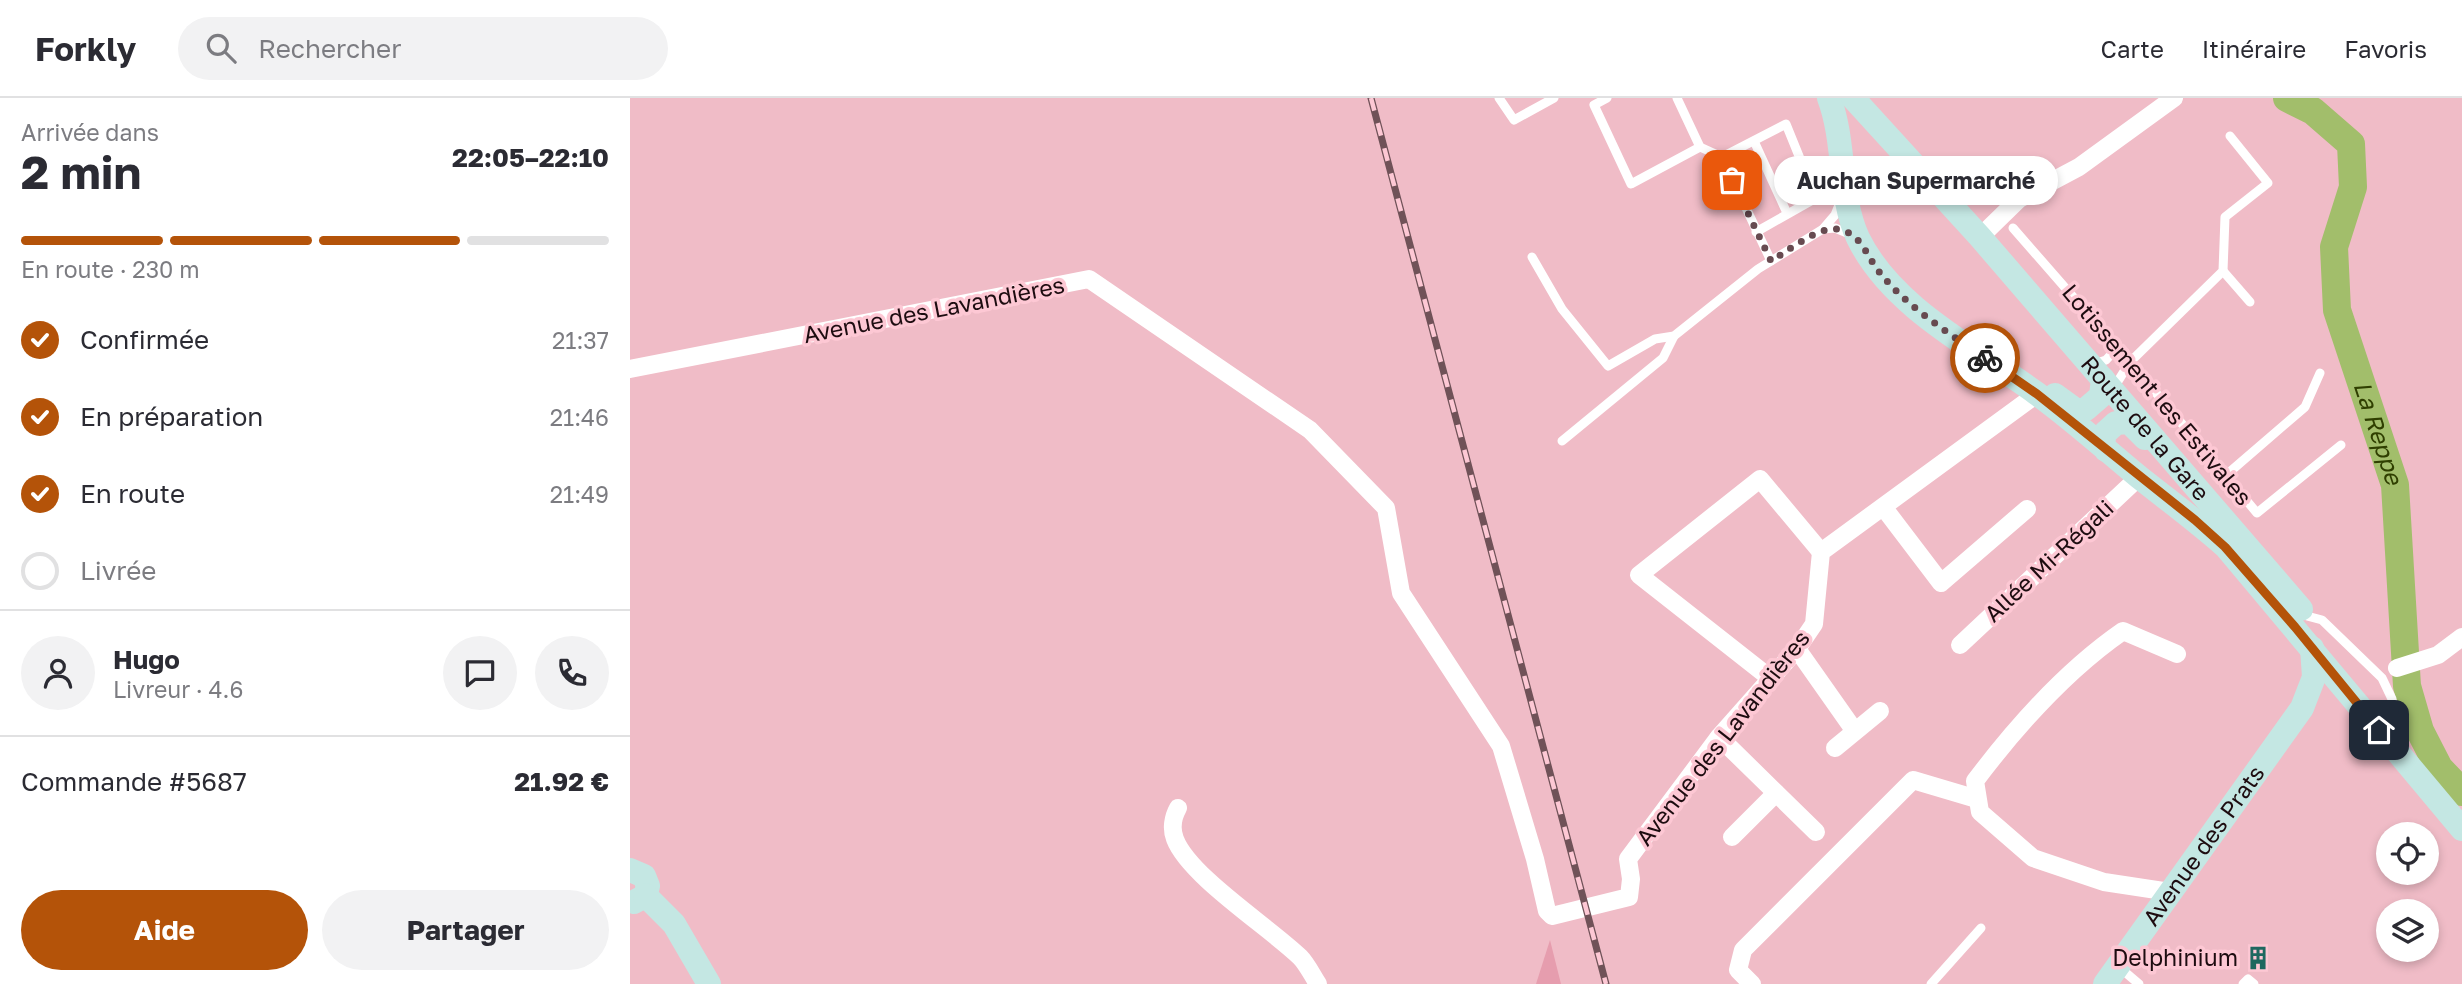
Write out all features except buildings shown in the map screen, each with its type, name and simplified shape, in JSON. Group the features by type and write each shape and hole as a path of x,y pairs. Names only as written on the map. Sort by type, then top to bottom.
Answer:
{"main road":[{"name":"Route de la Gare","path":"1829,98 1841,147 1851,218 1859,239 1877,269 1898,292 1942,328 2037,394 2225,547 2312,648 2338,669 2400,745 2445,808"},
{"name":"Route de la Gare","path":"1853,98 1980,237 2307,616 2338,669 2462,829"},
{"path":"1841,147 1853,134 1870,130 1915,173 1925,176"},
{"path":"2037,394 2052,393 2077,411 2086,409 2101,396 2102,378"},
{"path":"2106,450 2103,443 2105,433 2116,423 2129,422 2144,438 2156,439"},
{"path":"2145,482 2191,503 2196,498 2198,489"},
{"name":"Avenue des Prats","path":"2302,708 2314,677 2312,648"},
{"name":"Avenue des Prats","path":"2111,975 2302,708 2338,669"},
{"path":"630,870 644,876 648,886 638,899 674,924 709,984"}],"street":[{"path":"1980,237 2019,199 2079,167 2174,98"},
{"name":"Avenue des Lavandières","path":"630,369 1089,279 1310,430 1386,508 1401,593 1501,746 1535,859 1547,911 1552,916 1629,897 1631,880 1628,859 1719,737 1797,649 1814,624 1821,552"},
{"path":"1770,678 1639,575 1760,479 1821,552 2037,394"},
{"name":"Allée Mi-Régali","path":"1960,645 2145,482"},
{"path":"1884,508 1941,583 2027,509"},
{"path":"2170,892 2104,882 2033,858 1980,812 1975,781 2006,740 2098,649 2123,631 2177,654"},
{"path":"2390,673 2438,655 2462,637"},
{"path":"1797,649 1854,730"},
{"path":"1835,748 1880,711"},
{"path":"1719,737 1816,832"},
{"path":"1752,984 1738,970 1743,950 1913,780 1978,799"},
{"path":"1732,837 1776,793"},
{"path":"1178,808 1173,817 1174,837 1182,853 1208,879 1302,959 1318,984"}],"lane":[{"path":"1499,98 1514,120 1554,98"},
{"path":"1607,98 1594,105 1631,184 1700,147"},
{"path":"1677,98 1700,147 1722,157 1771,261"},
{"path":"1722,157 1786,124 1816,198 1756,232"},
{"path":"2230,136 2267,183 2225,216 2223,271 2250,302"},
{"path":"1754,141 1787,213"},
{"path":"1562,441 1663,358 1674,336 1771,261 1823,229 1835,215 1845,187"},
{"path":"1823,229 1835,228 1859,239"},
{"name":"Lotissement les Estivales","path":"2013,228 2118,347 2257,513 2341,445"},
{"path":"1532,257 1562,309 1608,366 1655,340 1674,336"},
{"path":"2102,378 2130,362 2223,271"},
{"path":"2102,378 2106,360 2118,347"},
{"path":"2225,476 2305,407 2320,373"},
{"path":"2307,616 2322,620 2390,673 2400,745"},
{"path":"1931,984 1981,928"},
{"path":"2111,975 2139,984"},
{"path":"2244,984 2248,979 2254,984"}],"shaded area":[{"path":"1550,940 1561,984 1536,984"}],"waterway":[{"name":"La Reppe","path":"2287,98 2313,111 2351,144 2353,187 2334,247 2337,310 2395,485 2407,686 2420,731 2439,768 2462,792"}],"railway":[{"path":"1371,98 1606,984"}],"way so far":[{"path":"1732,180 1771,261 1823,229 1835,228 1848,232 1859,239 1877,269 1898,292 1985,358"}],"place":[{"name":"Auchan Supermarché","path":"1732,180"},
{"name":"Delphinium","path":"2258,958"}],"route":[{"path":"1985,358 2037,394 2225,547 2379,730"}]}
